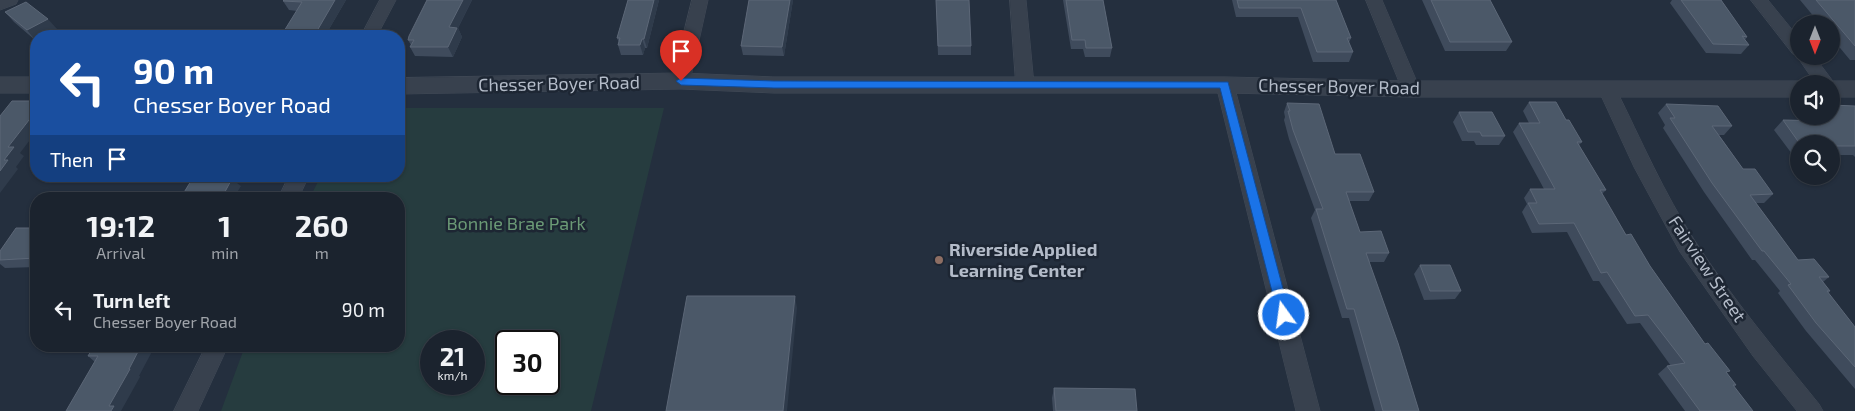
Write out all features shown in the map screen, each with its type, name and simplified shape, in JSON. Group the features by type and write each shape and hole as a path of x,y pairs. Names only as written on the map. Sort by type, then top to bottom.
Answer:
{"street":[{"path":"0,5 10,0"},
{"path":"372,30 388,0"},
{"path":"681,81 700,0"},
{"path":"1018,0 1026,85"},
{"path":"1374,0 1411,89"},
{"path":"1759,0 1790,39"},
{"path":"1811,65 1819,75"},
{"name":"Chesser Boyer Road","path":"405,86 681,81 774,85 1224,85 1411,89 1790,89"},
{"path":"0,85 30,85"},
{"path":"1224,85 1308,411"},
{"name":"Fairview Street","path":"1607,89 1644,167 1687,246 1761,349 1811,411"},
{"path":"1840,89 1855,90"},
{"path":"186,411 214,352"}],"green space":[{"name":"Bonnie Brae Park","path":"405,108 664,108 591,411 221,411 243,352 405,352 405,192 313,192 318,182 405,182"}],"building":[{"path":"335,0 318,30 285,30 302,2 283,1"},
{"path":"427,0 463,0 449,27 457,28 448,47 410,47 414,40 408,40 409,36"},
{"path":"628,0 654,0 644,39 642,39 640,45 618,45 620,38 617,38"},
{"path":"749,0 790,0 782,47 741,46"},
{"path":"936,0 969,0 971,46 938,46"},
{"path":"1066,0 1103,0 1112,48 1086,48 1085,40 1072,40"},
{"path":"1237,0 1336,0 1351,38 1347,38 1353,52 1317,52 1301,8 1239,8"},
{"path":"1431,0 1490,0 1512,42 1450,42"},
{"path":"1681,0 1721,0 1747,37 1742,36 1749,45 1713,44"},
{"path":"1816,0 1855,0 1855,46 1840,28 1840,15 1829,15"},
{"path":"26,2 48,19 27,30 5,12"},
{"path":"12,101 30,101 30,119 8,147 14,147 4,160 8,160 0,171 0,116"},
{"path":"1529,102 1556,102 1582,142 1577,142 1606,190 1600,190 1626,235 1631,234 1650,266 1705,344 1708,343 1730,371 1726,372 1736,385 1733,385 1753,411 1700,411 1667,366 1685,363 1648,315 1635,316 1607,272 1601,273 1574,223 1539,224 1528,203 1537,203 1530,189 1555,189 1519,123 1540,123"},
{"path":"1287,103 1319,104 1335,154 1360,154 1374,192 1346,192 1360,232 1381,231 1389,253 1366,253 1398,343 1419,411 1383,411 1354,309 1347,309 1316,209 1323,209 1293,130"},
{"path":"1666,104 1718,106 1732,126 1712,126 1743,169 1755,169 1773,194 1750,195 1798,260 1814,259 1829,277 1819,277 1830,291 1827,291 1855,327 1855,367 1816,323 1788,285 1791,284 1764,251 1762,251 1712,183 1670,118 1675,118"},
{"path":"1840,105 1855,106 1855,146 1840,146 1840,135 1794,135 1783,120 1790,120 1790,125 1840,125"},
{"path":"1459,112 1492,112 1505,136 1482,136 1480,132 1468,132"},
{"path":"190,182 230,182 225,192 184,192"},
{"path":"16,228 30,228 30,258 0,260 0,251"},
{"path":"1420,265 1450,265 1461,291 1430,291"},
{"path":"687,296 795,296 783,411 666,411"},
{"path":"90,352 138,352 109,406 114,406 111,411 66,411 98,356 88,356"},
{"path":"1054,388 1135,389 1137,411 1056,411"}],"place":[{"name":"Riverside Applied Learning Center","path":"939,260"}],"route":[{"path":"681,81 774,85 1224,85 1284,315"}]}
